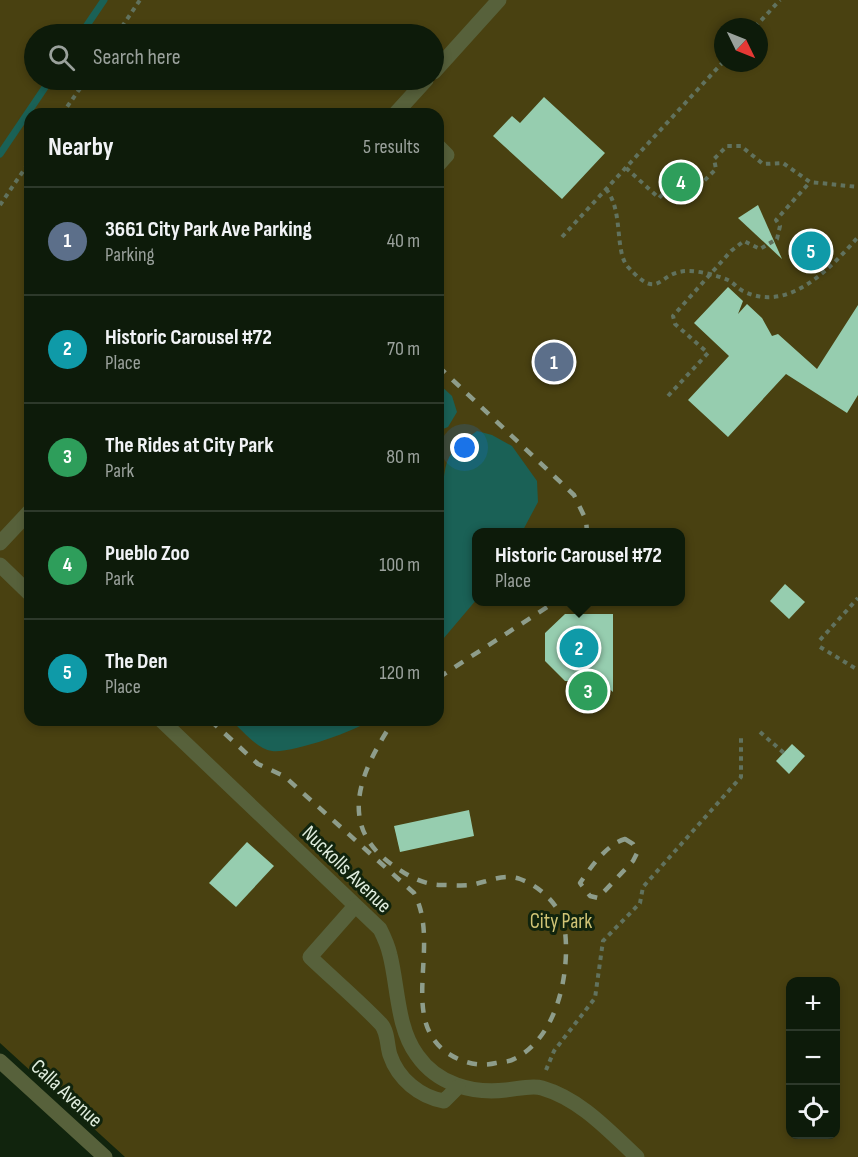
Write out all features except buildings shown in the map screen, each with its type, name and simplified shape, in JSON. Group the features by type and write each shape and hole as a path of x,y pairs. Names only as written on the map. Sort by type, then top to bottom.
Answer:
{"street":[{"path":"444,61 499,0"},
{"path":"403,108 418,90"},
{"path":"0,543 24,517"},
{"path":"0,565 24,588"},
{"name":"Nuckolls Avenue","path":"168,726 380,929 387,945 403,1024 416,1055 435,1073 458,1088 500,1091 539,1087"},
{"path":"355,906 310,957 383,1027 391,1057 399,1073 415,1089 429,1099 444,1101 458,1088"},
{"name":"Calla Avenue","path":"0,1061 105,1157"},
{"path":"539,1087 579,1105 637,1157"}],"path":[{"path":"124,24 140,0"},
{"path":"763,18 780,0"},
{"path":"562,237 714,72"},
{"path":"66,108 79,90"},
{"path":"626,168 659,198 663,194 674,191 688,196 716,169 714,159 727,146 741,146 763,164 783,163 810,182 858,187"},
{"path":"0,205 24,170"},
{"path":"668,396 708,353 675,324 673,316 744,241 760,249 777,239 780,226 776,220 810,182"},
{"path":"606,189 614,198 624,261 647,284 654,286 685,271 729,280 743,291 775,298 806,285 837,261 858,237"},
{"path":"820,640 858,598"},
{"path":"820,647 858,670"},
{"path":"760,732 784,753"},
{"path":"539,1087 554,1051 595,998 603,941 640,903 643,887 741,777 741,737"}],"green space":[{"name":"City Park","path":"0,0 858,0 858,1157 125,1157 0,1043"}],"water":[{"path":"444,389 452,396 457,412 448,427 444,429"},
{"path":"477,431 492,435 512,446 537,481 538,502 524,528 472,528 472,605 444,638 444,476 449,457 460,444"},
{"path":"237,726 361,726 322,741 281,751 266,750"}],"waterway":[{"path":"88,24 104,0"},
{"path":"31,108 43,90"},
{"path":"0,154 24,118"}],"railway":[{"path":"444,372 574,495 586,520 587,528"},
{"path":"444,674 549,606"},
{"path":"217,726 258,764 284,776 414,893 421,913 424,935 422,1002 426,1022 434,1039 449,1054 466,1062 484,1065 512,1060 529,1049 541,1036 558,1003 565,966 566,948 563,922 550,899 536,887 520,879 502,877 477,884 433,884 405,873 375,850 364,833 359,815 360,796 364,777 372,758 390,726"},
{"path":"625,839 633,844 637,853 633,861 598,898 590,896 580,883 605,851 625,839"}],"place":[{"name":"Pueblo Zoo","path":"681,182"},
{"name":"The Den","path":"811,251"},
{"name":"3661 City Park Ave Parking","path":"554,362"},
{"name":"Historic Carousel #72","path":"579,648"},
{"name":"The Rides at City Park","path":"588,691"}]}
